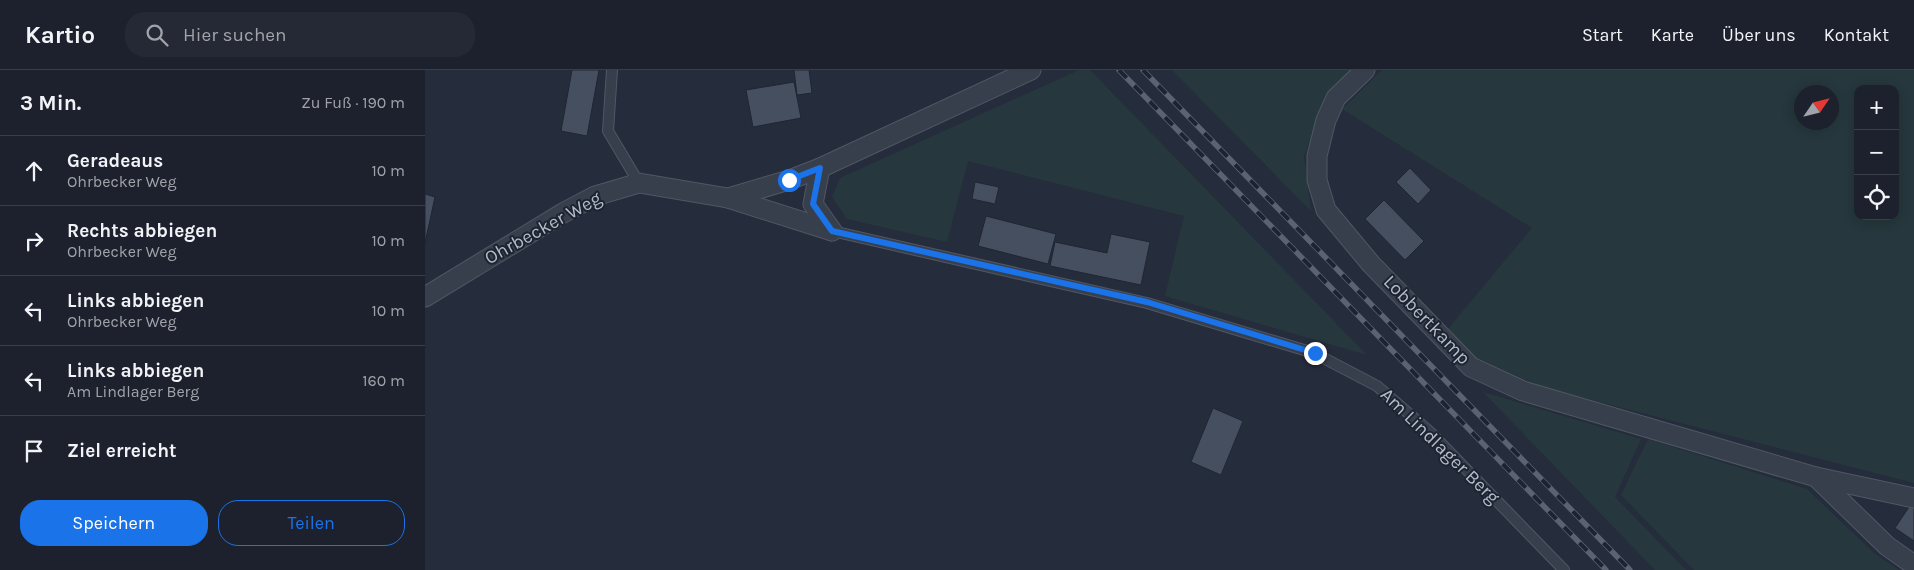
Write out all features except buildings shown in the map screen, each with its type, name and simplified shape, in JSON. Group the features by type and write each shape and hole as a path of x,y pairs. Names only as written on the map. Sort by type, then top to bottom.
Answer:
{"street":[{"name":"Ohrbecker Weg","path":"728,198 789,180 820,168 1031,70"},
{"name":"Lobbertkamp","path":"1365,70 1336,98 1327,120 1317,156 1317,180 1326,210 1371,264 1471,367 1523,391 1816,477 1914,498"},
{"path":"820,168 813,204 832,231"},
{"name":"Ohrbecker Weg","path":"425,296 563,213 595,196 639,183 728,198 832,231"},
{"name":"Lobbertkamp","path":"1816,477 1887,546 1914,565"}],"lane":[{"path":"612,70 608,131 639,183"},
{"name":"Am Lindlager Berg","path":"832,231 1147,302 1315,353 1377,386 1430,432 1564,570"}],"shaded area":[{"path":"1079,70 1090,70 1367,355 1165,296 1184,216 968,161 947,242 847,219 832,197 840,178"},
{"path":"1172,70 1352,70 1329,92 1304,156 1311,211"},
{"path":"1382,70 1914,70 1914,483 1541,387 1476,358 1448,329 1532,228 1342,109"},
{"path":"1483,392 1641,439 1615,497 1686,570 1655,570"},
{"path":"1648,439 1807,489 1874,553 1899,570 1694,570 1621,495"}],"railway":[{"path":"1119,70 1606,570"},
{"path":"1143,70 1630,570"}],"route":[{"path":"789,180 820,168 813,204 832,231 1147,302 1315,353"}]}
